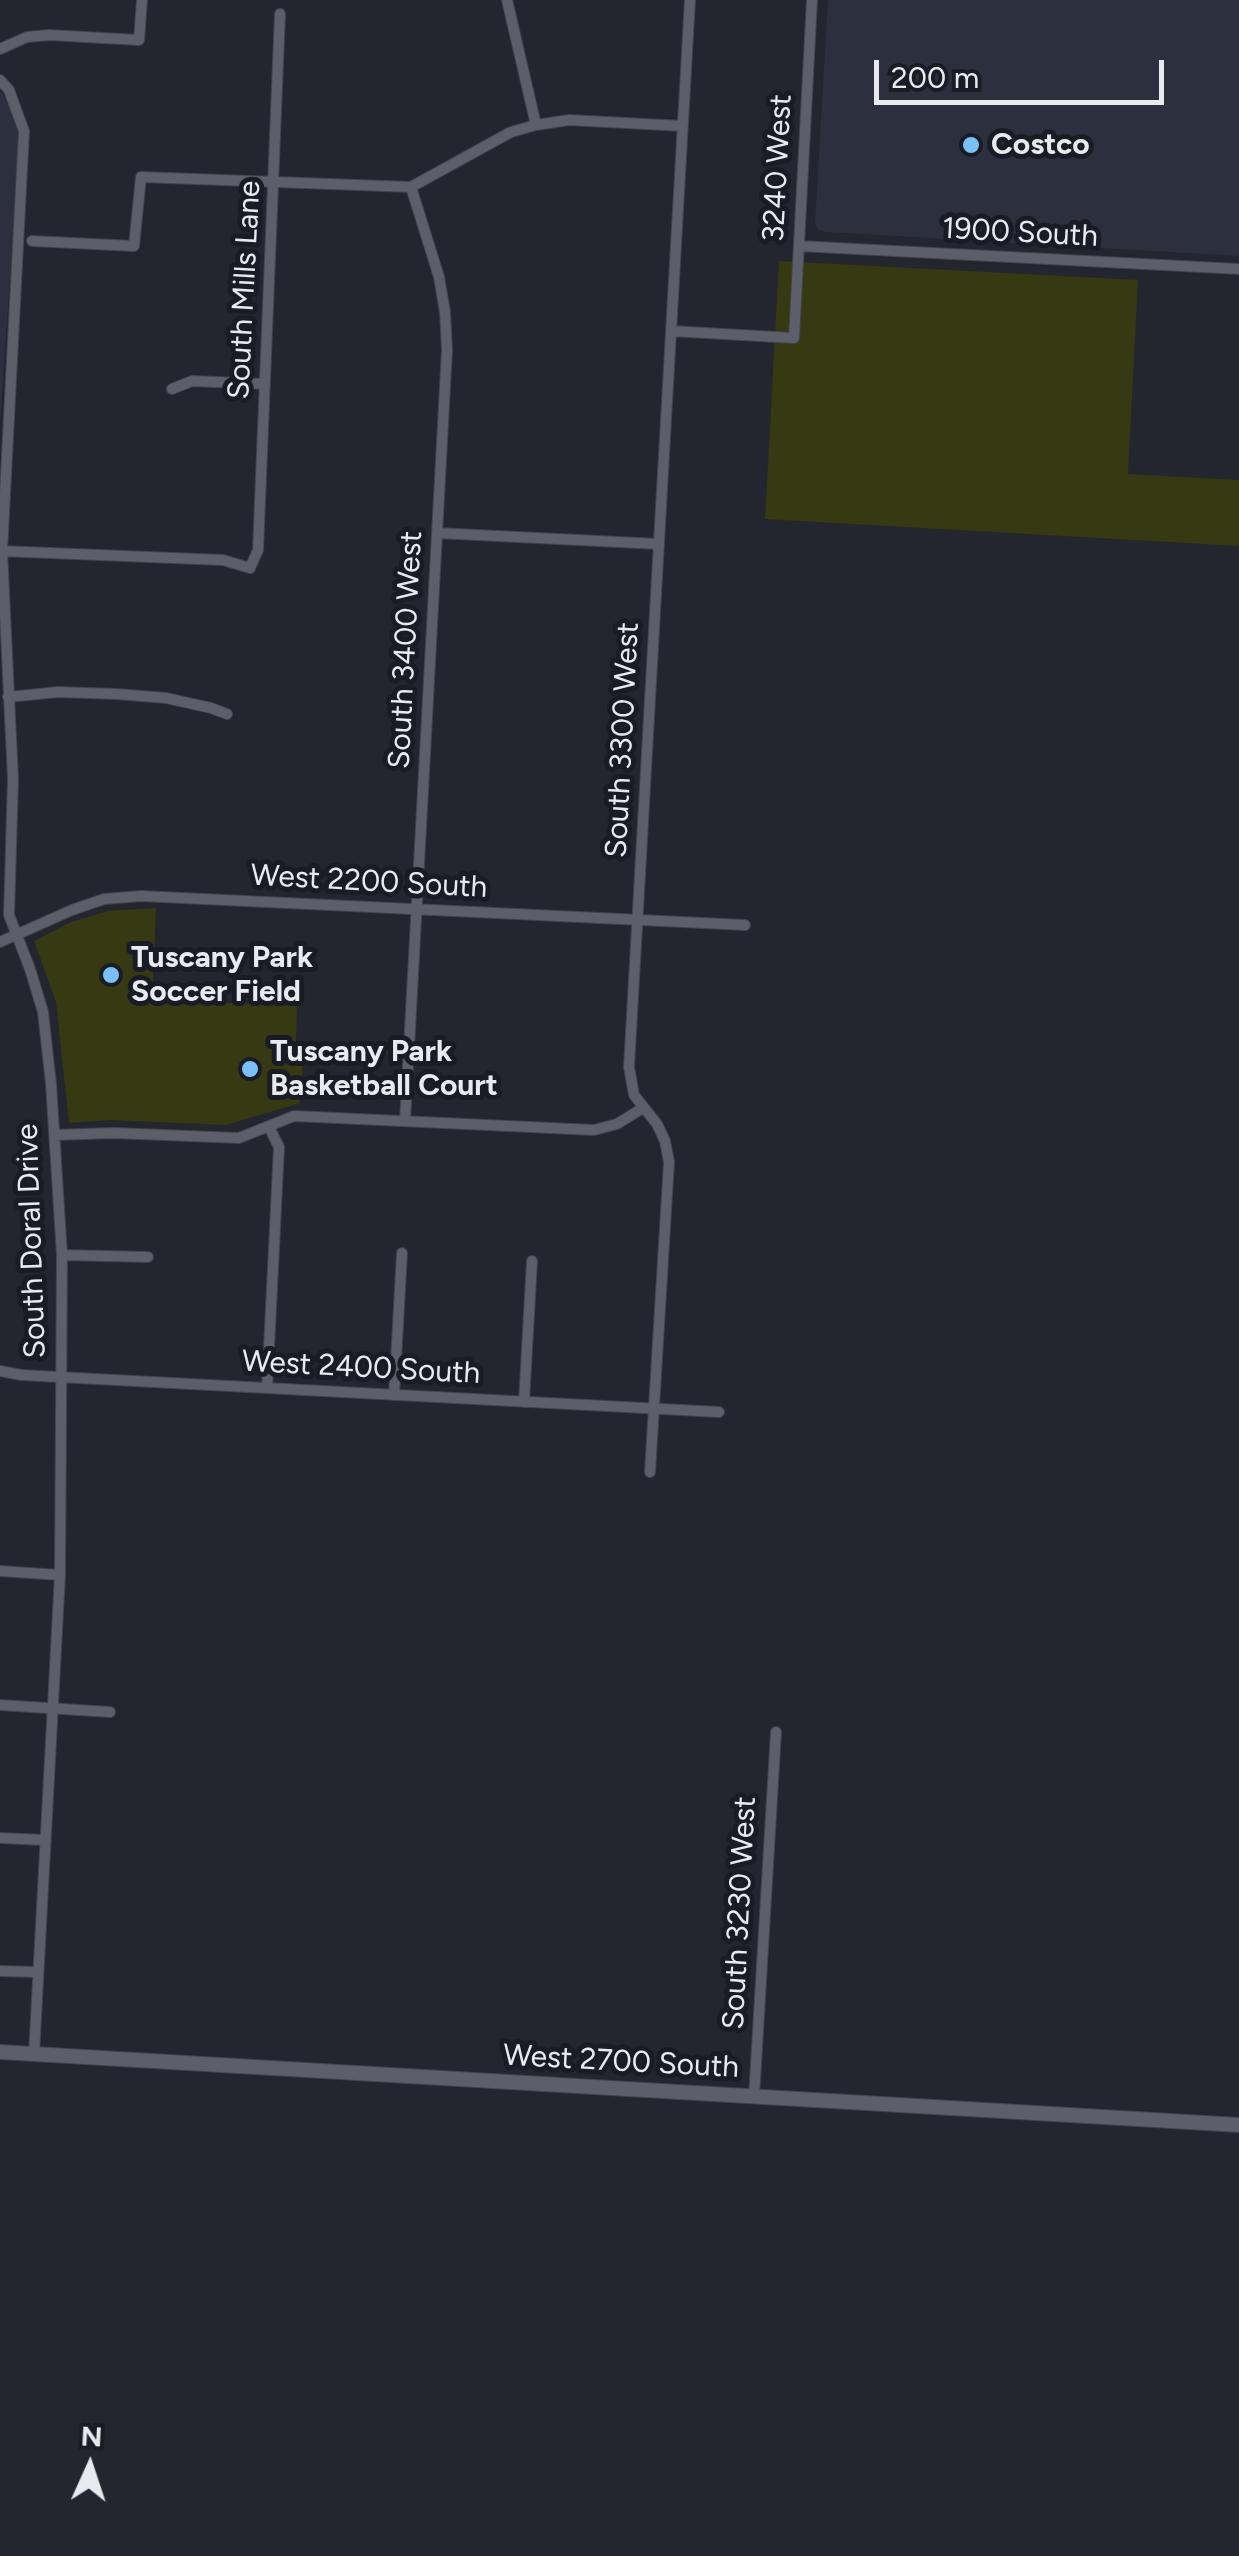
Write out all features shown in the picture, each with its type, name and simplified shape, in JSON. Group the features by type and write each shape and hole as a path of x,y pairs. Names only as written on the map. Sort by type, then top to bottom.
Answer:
{"street":[{"path":"0,49 27,37 50,35 139,40 142,0"},
{"path":"506,0 536,125"},
{"name":"South 3300 West","path":"650,1472 669,1162 657,1124 634,1094 629,1067 690,0"},
{"name":"3240 West","path":"671,332 794,338 812,0"},
{"name":"South Mills Lane","path":"1,551 222,560 250,568 258,550 280,14"},
{"name":"South Doral Drive","path":"0,80 9,90 24,131 1,551 8,697 6,818 10,915 43,1012 62,1255 60,1575 34,2054"},
{"path":"32,242 134,246 141,176 411,188 511,132 536,125 569,120 683,126"},
{"name":"South 3400 West","path":"405,1121 447,350 439,277 411,188"},
{"name":"1900 South","path":"799,246 1239,269"},
{"path":"172,389 192,381 265,384"},
{"path":"437,533 659,544"},
{"path":"8,697 58,692 117,694 166,698 227,714"},
{"name":"West 2200 South","path":"0,942 104,899 141,896 744,926"},
{"path":"54,1136 114,1133 239,1138 294,1116 594,1130 617,1124 643,1108"},
{"path":"267,1388 279,1147 269,1126"},
{"path":"394,1395 402,1253"},
{"path":"62,1255 148,1258"},
{"path":"524,1402 532,1260"},
{"name":"West 2400 South","path":"0,1371 719,1412"},
{"path":"0,1572 60,1575"},
{"path":"0,1705 110,1712"},
{"name":"South 3230 West","path":"754,2097 776,1732"},
{"path":"0,1838 46,1840"},
{"path":"0,1971 37,1972"},
{"name":"West 2700 South","path":"0,2052 1239,2125"}],"shaded area":[{"path":"828,0 1239,0 1239,256 818,229 815,223"},
{"path":"0,91 9,101 20,133 0,423"}],"green space":[{"path":"779,261 1138,280 1128,474 1239,480 1239,546 765,519"},
{"path":"156,908 152,999 297,1006 296,1044 397,1049 397,1054 304,1050 300,1103 226,1125 110,1120 69,1123 56,1002 34,941 71,922 108,911"}],"place":[{"name":"Costco","path":"971,145"},
{"name":"Tuscany Park Soccer Field","path":"111,975"},
{"name":"Tuscany Park Basketball Court","path":"250,1069"}]}
